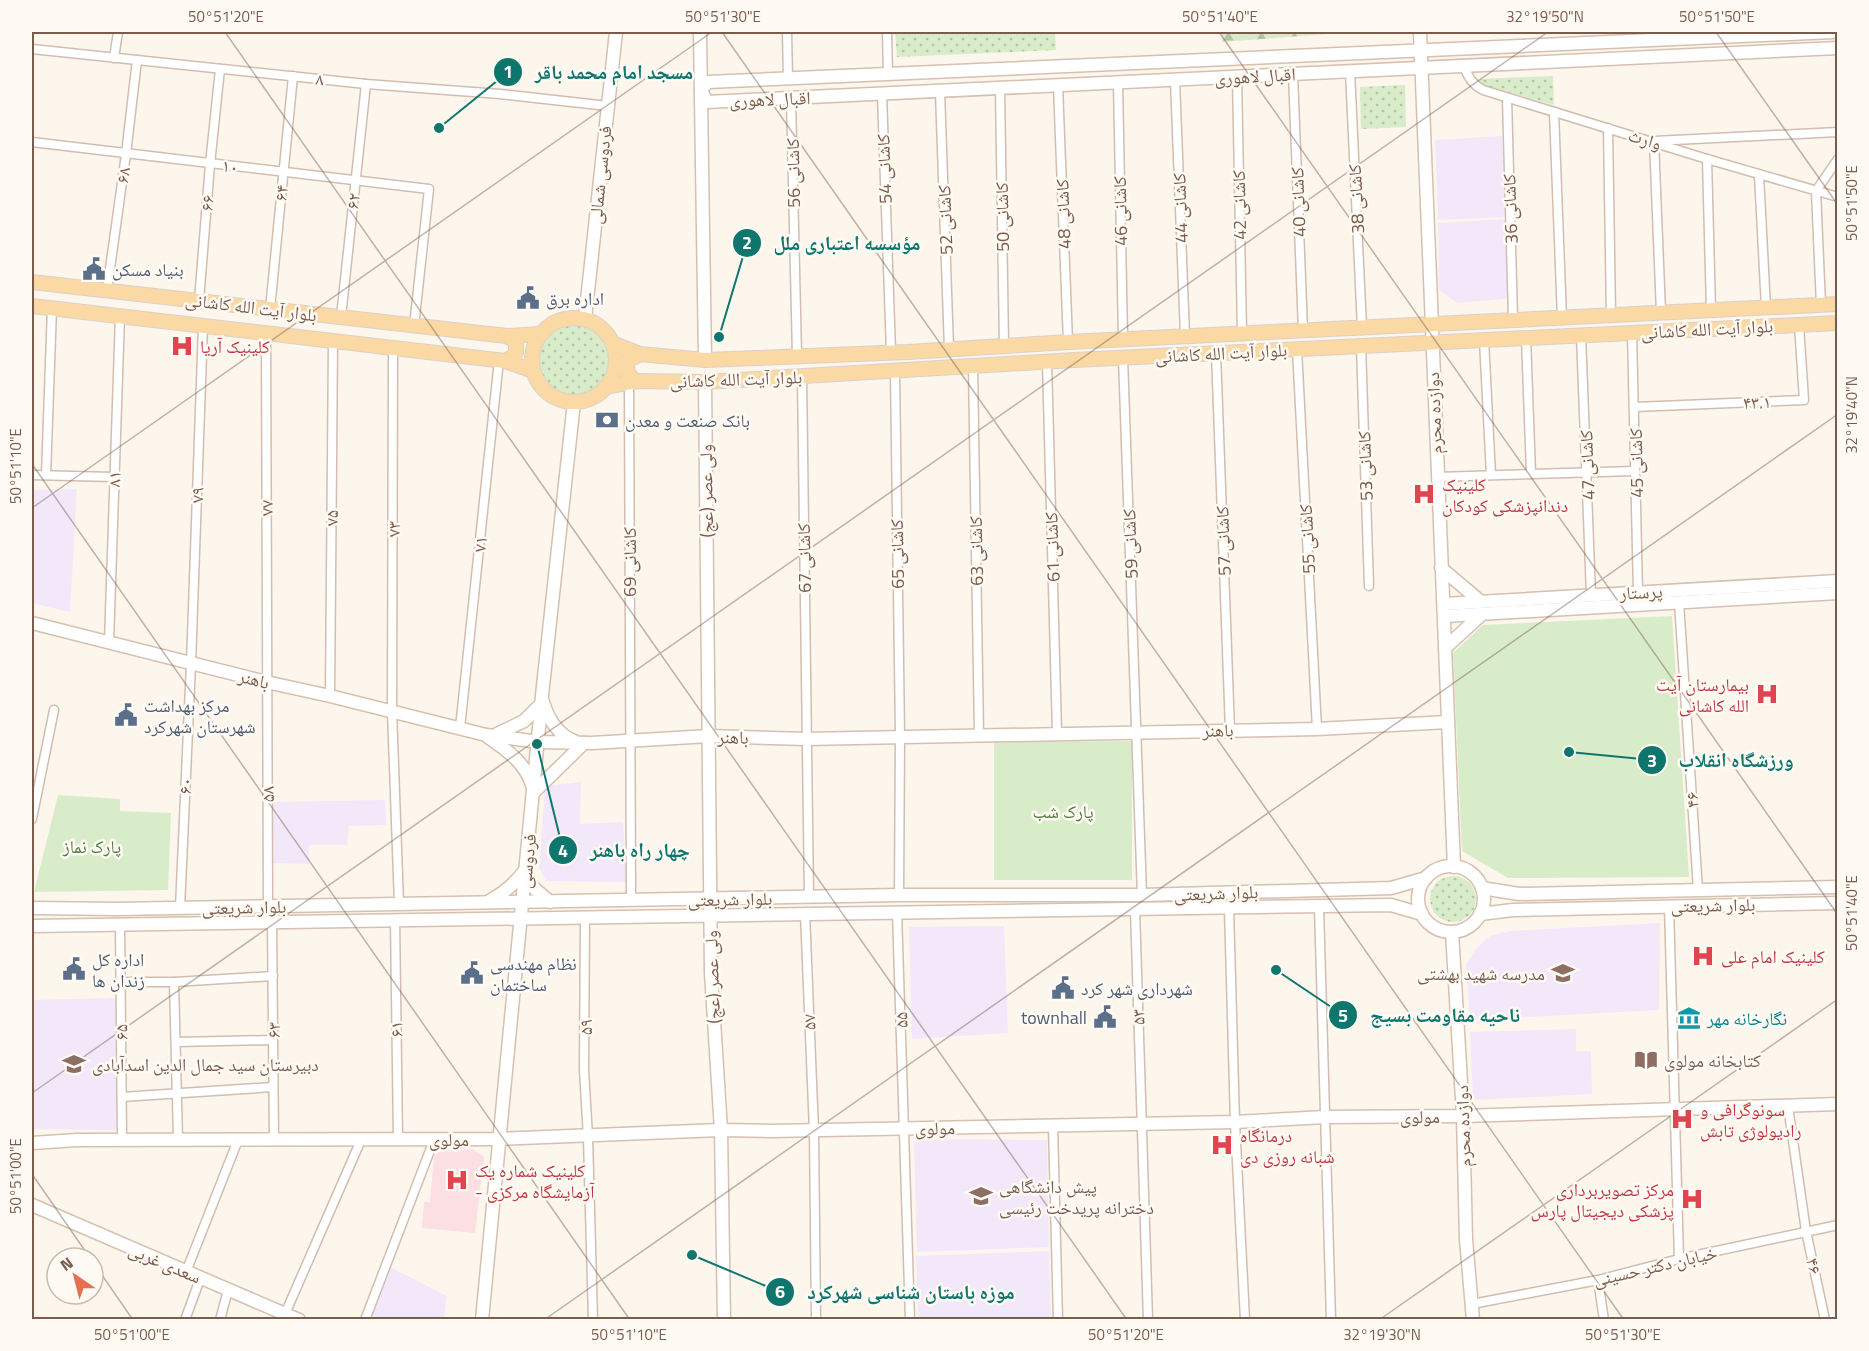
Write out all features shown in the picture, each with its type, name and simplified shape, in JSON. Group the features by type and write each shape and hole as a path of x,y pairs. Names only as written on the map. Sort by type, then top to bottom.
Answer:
{"main road":[{"name":"فردوسی شمالی","path":"585,320 616,32"},
{"path":"700,32 705,360"},
{"name":"دوازده محرم","path":"1420,32 1454,867"},
{"name":"اقبال لاهوری","path":"1833,32 1690,35 1608,42 708,82 701,89 706,102 791,99 1838,48"},
{"path":"1608,42 1609,59"},
{"path":"1493,47 1494,64"},
{"path":"1133,63 1134,82"},
{"name":"بلوار آیت الله کاشانی","path":"32,282 507,336 541,333"},
{"path":"32,289 150,303 163,297"},
{"path":"32,299 149,312 161,321"},
{"name":"بلوار آیت الله کاشانی","path":"612,343 639,354 705,360 1838,304"},
{"name":"بلوار آیت الله کاشانی","path":"32,306 502,360 533,370"},
{"path":"1781,307 1781,326"},
{"path":"575,318 585,320 601,328 612,343 616,356 614,375 606,387 594,397 574,402 560,400 538,383 533,370 533,349 541,333 551,325 575,318"},
{"name":"بلوار آیت الله کاشانی","path":"606,387 633,382 705,382 1216,353 1838,323"},
{"path":"502,360 514,356 517,347 516,342 507,336"},
{"path":"633,382 627,369 629,360 639,354"},
{"name":"ولی عصر (عج)","path":"705,382 711,973 721,1130 724,1320"},
{"name":"فردوسی","path":"482,1320 498,1139 574,402"},
{"path":"1441,568 1481,608 1445,648"},
{"name":"پرستار","path":"1481,608 1591,595 1838,581"},
{"name":"پرستار","path":"1444,610 1679,602 1838,593"},
{"name":"باهنر","path":"32,623 460,728 539,742 584,743 709,736 806,739 1317,729 1448,722"},
{"path":"486,734 503,732 518,726 535,712 543,700"},
{"path":"486,734 517,759 527,773 534,792 584,743 567,738 558,729 549,716 543,700"},
{"path":"1454,867 1466,870 1473,875 1482,888 1484,897 1480,914 1469,927 1452,932 1434,927 1422,914 1419,896 1426,878 1442,868 1454,867"},
{"path":"487,903 502,895 526,873 531,885 550,902"},
{"name":"بلوار شریعتی","path":"32,908 180,908 899,895 1142,895 1391,888 1426,878"},
{"name":"بلوار شریعتی","path":"1482,888 1519,894 1838,887"},
{"path":"1135,909 1142,895"},
{"name":"بلوار شریعتی","path":"1480,914 1513,909 1838,903"},
{"name":"بلوار شریعتی","path":"32,926 1391,905 1422,914"},
{"name":"دوازده محرم","path":"1452,932 1463,1116 1466,1239 1473,1320"},
{"name":"مولوی","path":"32,1143 77,1140 498,1139 721,1130 814,1131 1235,1122 1325,1117 1463,1116 1838,1104"},
{"name":"سعدی غربی","path":"32,1205 299,1320"}],"street":[{"path":"114,58 118,32"},
{"path":"787,32 788,79"},
{"path":"887,32 888,75"},
{"name":"۸","path":"32,49 366,84 500,94 608,106"},
{"name":"۶۸","path":"107,290 137,60"},
{"name":"وارث","path":"1464,67 1475,86 1507,98 1838,197"},
{"name":"۶۶","path":"199,301 220,69"},
{"name":"کاشانی 38","path":"1350,71 1362,328"},
{"name":"کاشانی 40","path":"1293,74 1303,330"},
{"name":"۶۴","path":"270,309 293,76"},
{"name":"کاشانی 42","path":"1237,77 1242,333"},
{"name":"کاشانی 44","path":"1175,80 1185,336"},
{"name":"کاشانی 46","path":"1118,83 1123,339"},
{"name":"۶۲","path":"341,317 366,84"},
{"name":"کاشانی 48","path":"1059,86 1068,342"},
{"name":"کاشانی 50","path":"1000,88 1004,346"},
{"name":"کاشانی 52","path":"940,92 949,349"},
{"name":"کاشانی 54","path":"882,94 891,352"},
{"name":"کاشانی 36","path":"1507,98 1514,320"},
{"name":"کاشانی 56","path":"791,99 797,356"},
{"path":"1554,112 1562,318"},
{"path":"1608,128 1611,315"},
{"path":"1661,313 1654,141 1838,132"},
{"name":"۱۰","path":"32,142 429,189 414,326"},
{"path":"1707,159 1711,310"},
{"path":"1821,305 1816,191 1838,159"},
{"path":"1759,175 1766,308"},
{"path":"46,475 52,308"},
{"name":"۸۱","path":"109,642 120,316"},
{"name":"۴۳.۱","path":"1635,407 1804,400 1798,325"},
{"name":"۷۹","path":"191,663 203,326"},
{"name":"۷۷","path":"266,333 266,682"},
{"name":"کاشانی 45","path":"1632,333 1638,592"},
{"name":"کاشانی 47","path":"1581,335 1591,595"},
{"path":"1526,338 1531,474"},
{"name":"۷۵","path":"330,696 333,340"},
{"path":"1484,340 1491,475"},
{"name":"کاشانی 53","path":"1361,346 1369,586"},
{"name":"۷۳","path":"393,348 392,711 399,904"},
{"name":"کاشانی 55","path":"1297,349 1317,729"},
{"name":"کاشانی 57","path":"1216,353 1230,730"},
{"name":"کاشانی 59","path":"1123,358 1142,895"},
{"name":"۷۱","path":"460,728 502,360"},
{"name":"کاشانی 61","path":"1047,362 1057,733"},
{"name":"کاشانی 63","path":"973,367 979,735"},
{"name":"کاشانی 65","path":"895,371 900,736 899,895"},
{"name":"کاشانی 67","path":"801,376 809,897"},
{"name":"کاشانی 69","path":"631,900 633,382"},
{"path":"1437,477 1635,471"},
{"path":"32,475 114,477"},
{"name":"۴۶","path":"1679,602 1698,890"},
{"name":"۶۰","path":"180,908 191,663"},
{"name":"۵۸","path":"266,682 268,906"},
{"path":"32,819 54,710"},
{"path":"1669,906 1679,1259"},
{"path":"1319,907 1331,1320"},
{"path":"1229,908 1235,1122 1245,1320"},
{"name":"۵۳","path":"1135,909 1148,1320"},
{"name":"۵۵","path":"897,912 904,1128"},
{"name":"۵۷","path":"804,913 814,1131"},
{"name":"۵۹","path":"585,916 584,1070 588,1137"},
{"name":"۶۱","path":"395,919 398,1140"},
{"name":"۶۳","path":"273,921 274,1140"},
{"name":"۶۵","path":"120,923 122,1140"},
{"path":"121,982 174,982 273,976"},
{"path":"174,982 178,1140"},
{"path":"176,1042 273,1040"},
{"path":"122,1097 273,1087"},
{"name":"۴۶","path":"1788,1106 1806,1231 1825,1320"},
{"path":"1053,1126 1058,1320"},
{"path":"904,1128 910,1320"},
{"path":"814,1131 816,1320"},
{"path":"588,1137 594,1320"},
{"path":"186,1272 238,1140"},
{"path":"285,1314 361,1140"},
{"path":"365,1320 434,1140"},
{"name":"خیابان دکتر حسینی","path":"1472,1304 1598,1280 1679,1259 1838,1225"},
{"path":"185,1320 200,1279"},
{"path":"1598,1280 1604,1320"},
{"path":"220,1320 228,1290"}],"shaded area":[{"path":"1502,136 1506,217 1438,220 1435,140"},
{"path":"1506,219 1508,295 1505,299 1457,303 1439,290 1438,223"},
{"path":"77,489 70,612 32,603 32,490"},
{"path":"581,782 580,824 623,822 627,882 546,881 539,867 545,786"},
{"path":"385,800 386,825 349,826 347,845 309,845 309,864 273,863 273,802"},
{"name":"مدرسه شهید بهشتی","path":"1660,923 1659,1010 1470,1020 1466,964 1476,949 1490,936 1510,931"},
{"path":"1004,926 1008,1033 912,1039 909,927"},
{"name":"دبیرستان سید جمال الدین اسدآبادی","path":"116,998 118,1130 32,1129 32,1000"},
{"path":"1576,1029 1576,1051 1591,1051 1592,1094 1473,1100 1470,1032"},
{"name":"پیش دانشگاهی دخترانه پریدخت رئیسی","path":"920,1139 1047,1140 1049,1247 917,1252 914,1145"},
{"name":"کلینیک شماره یک - آزمایشگاه مرکزی","path":"473,1149 484,1157 475,1233 422,1228 424,1202 430,1202 434,1156 439,1152"},
{"name":"پیش دانشگاهی دخترانه پریدخت رئیسی","path":"1049,1251 1051,1319 918,1319 916,1256"},
{"path":"390,1267 447,1296 444,1319 370,1319"}],"green space":[{"path":"895,32 1055,32 1056,50 897,57"},
{"path":"1222,32 1354,32 1222,42"},
{"path":"1553,76 1554,105 1479,84 1480,79"},
{"path":"1405,85 1406,127 1361,129 1360,87"},
{"path":"574,323 588,326 600,334 608,346 611,360 608,374 600,386 588,394 574,397 560,394 548,386 540,374 537,360 540,346 548,334 560,326"},
{"path":"1672,616 1689,877 1508,878 1462,851 1453,653 1483,625"},
{"name":"پارک شب","path":"1132,741 1132,880 994,880 994,742"},
{"name":"پارک نماز","path":"58,795 120,799 120,811 171,813 168,890 34,892"},
{"path":"1453,876 1469,883 1476,899 1469,915 1453,922 1437,915 1430,899 1437,883"}],"place":[{"name":"مسجد امام محمد باقر","path":"439,128"},
{"name":"بنیاد مسکن","path":"94,269"},
{"name":"اداره برق","path":"528,298"},
{"name":"مؤسسه اعتباری ملل","path":"719,337"},
{"name":"کلینیک آریا","path":"182,346"},
{"name":"بانک صنعت و معدن","path":"607,420"},
{"name":"کلینیک دندانپزشکی کودکان","path":"1424,494"},
{"name":"بیمارستان آیت الله کاشانی","path":"1767,694"},
{"name":"مرکز بهداشت شهرستان شهرکرد","path":"126,715"},
{"name":"چهار راه باهنر","path":"537,744"},
{"name":"ورزشگاه انقلاب","path":"1569,752"},
{"name":"کلینیک امام علی","path":"1703,956"},
{"name":"اداره کل زندان ها","path":"74,969"},
{"name":"ناحیه مقاومت بسیج","path":"1276,970"},
{"name":"نظام مهندسی ساختمان","path":"472,973"},
{"name":"مدرسه شهید بهشتی","path":"1563,973"},
{"name":"شهرداری شهر کرد","path":"1063,988"},
{"name":"townhall","path":"1105,1017"},
{"name":"نگارخانه مهر","path":"1689,1018"},
{"name":"کتابخانه مولوی","path":"1646,1060"},
{"name":"دبیرستان سید جمال الدین اسدآبادی","path":"74,1064"},
{"name":"سونوگرافی و رادیولوژی تابش","path":"1682,1119"},
{"name":"درمانگاه شبانه روزی دی","path":"1222,1145"},
{"name":"کلینیک شماره یک - آزمایشگاه مرکزی","path":"457,1180"},
{"name":"پیش دانشگاهی دخترانه پریدخت رئیسی","path":"981,1196"},
{"name":"مرکز تصویربرداری پزشکی دیجیتال پارس","path":"1692,1199"},
{"name":"موزه باستان شناسی شهرکرد","path":"692,1255"}]}
